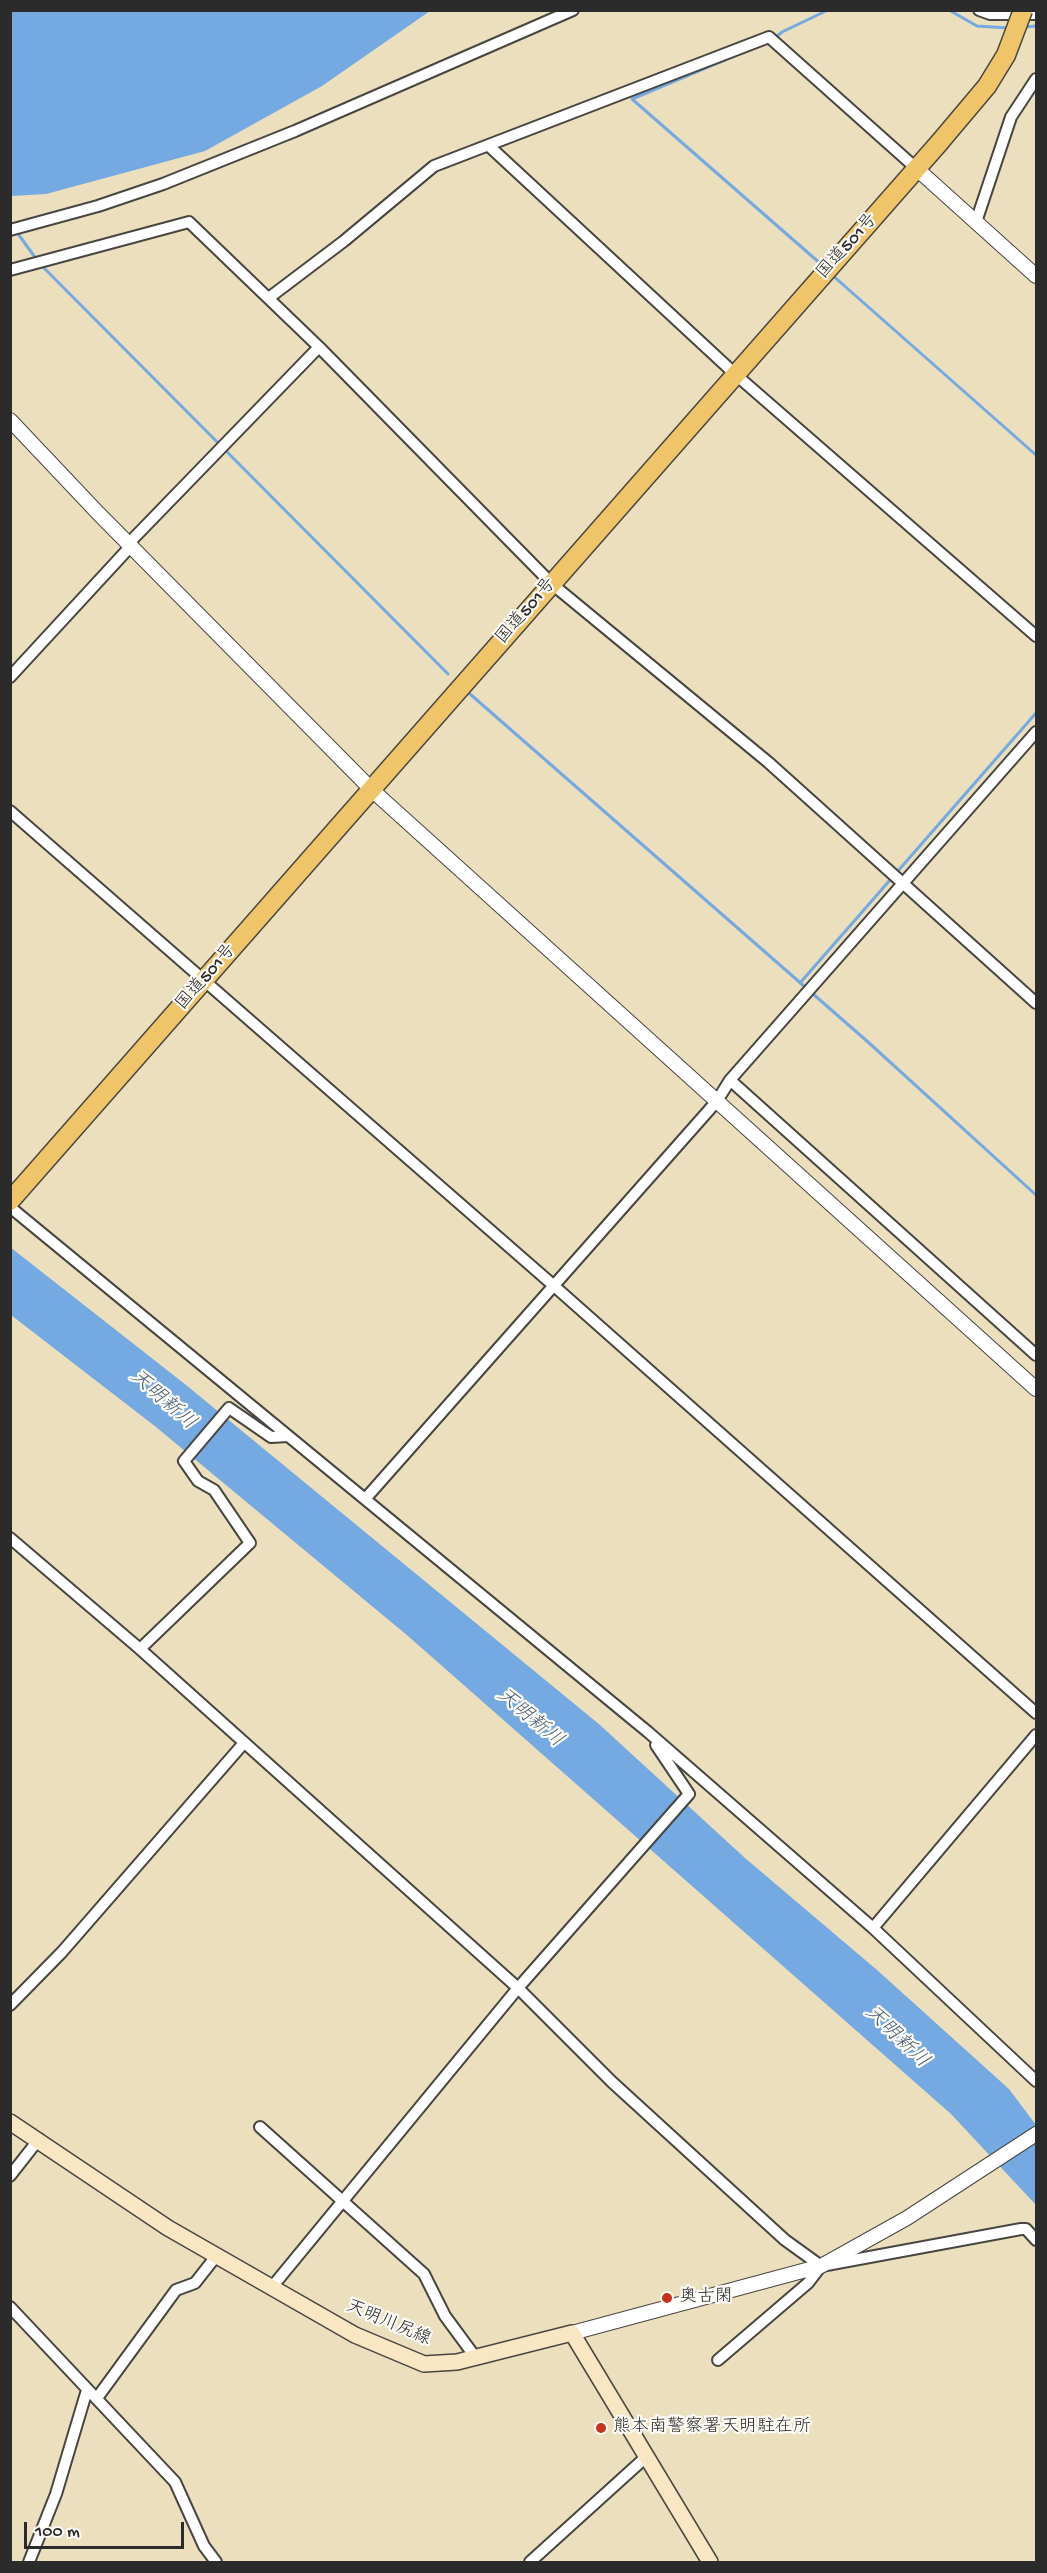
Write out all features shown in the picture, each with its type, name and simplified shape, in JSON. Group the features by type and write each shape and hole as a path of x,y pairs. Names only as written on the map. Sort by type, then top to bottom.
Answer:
{"highway":[{"name":"国道501号","path":"10,1201 917,169 987,86 1006,56 1023,10"}],"main road":[{"name":"天明川尻線","path":"10,2122 39,2139 168,2228 355,2335 424,2364 457,2362 572,2333"},
{"path":"572,2333 710,2562"}],"street":[{"path":"10,230 98,206 163,184 295,131 573,10"},
{"path":"980,10 990,14 1036,14"},
{"path":"270,297 344,241 434,166 769,37 1036,276"},
{"path":"976,222 1011,117 1036,79"},
{"path":"489,146 735,374 1036,636"},
{"path":"10,270 189,222 320,346 552,584 768,762 1036,1003"},
{"path":"10,677 129,548 129,543 320,346"},
{"path":"10,420 372,790 1036,1389"},
{"path":"366,1498 717,1101 730,1080 1036,732"},
{"path":"10,811 553,1285 1036,1713"},
{"path":"730,1080 1036,1354"},
{"path":"10,1207 648,1732 873,1928 1036,2081"},
{"path":"140,1649 250,1543 214,1490 198,1481 184,1461 230,1408 271,1437 288,1436"},
{"path":"10,1538 140,1649 243,1744 518,1988 612,2082 699,2163 785,2240 821,2266"},
{"path":"272,2287 518,1988 689,1794 648,1732"},
{"path":"873,1928 1036,1735"},
{"path":"10,2005 62,1952 243,1744"},
{"path":"260,2127 424,2274 445,2316 476,2358"},
{"path":"718,2360 808,2283 821,2266 908,2218 1036,2134"},
{"path":"10,2176 39,2139"},
{"path":"572,2333 748,2288 821,2266 1021,2229 1026,2229 1036,2240"},
{"path":"97,2398 176,2290 195,2283 217,2255"},
{"path":"10,2307 175,2482 204,2546 216,2562"},
{"path":"29,2562 56,2494 87,2390"},
{"path":"530,2562 645,2457"}],"water":[{"path":"11,10 430,11 322,86 205,151 46,194 11,196"},
{"name":"天明新川","path":"10,1247 186,1385 600,1725 745,1858 877,1970 1009,2089 1036,2125 1036,2205 951,2114 408,1636 156,1427 11,1315"}],"waterway":[{"path":"775,38 782,32 828,10"},
{"path":"949,10 977,26 1009,28"},
{"path":"1025,27 1036,26"},
{"path":"758,46 632,99 822,265"},
{"path":"16,231 37,260"},
{"path":"41,265 448,674"},
{"path":"831,274 1036,455"},
{"path":"470,694 868,1042 1036,1195"},
{"path":"800,983 1036,713"}],"place":[{"name":"奥古閑","path":"667,2298"},
{"name":"熊本南警察署天明駐在所","path":"601,2428"}]}
